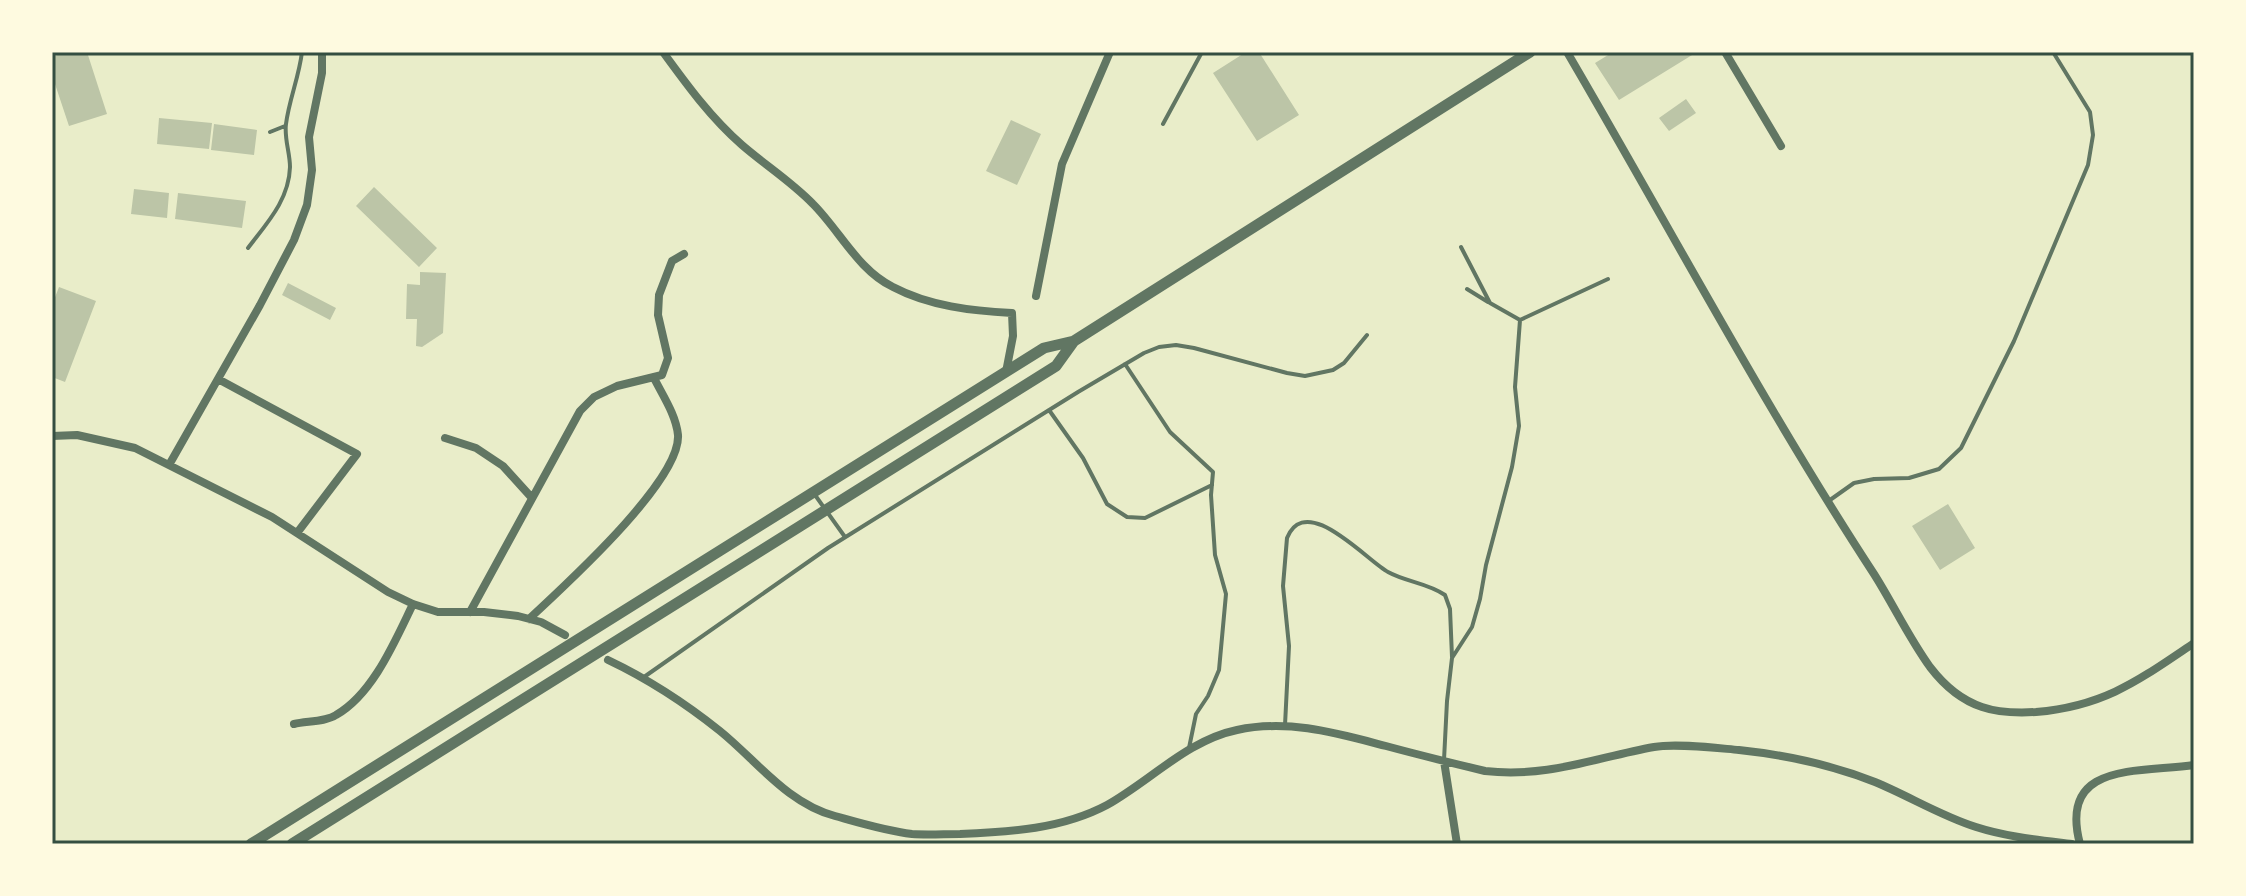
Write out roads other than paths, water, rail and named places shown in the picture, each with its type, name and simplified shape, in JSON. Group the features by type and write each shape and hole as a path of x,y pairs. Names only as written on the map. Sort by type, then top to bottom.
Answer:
{"street":[{"path":"169,465 294,240 307,205 312,170 309,137 322,73 322,52"},
{"path":"663,52 719,124 812,202 870,272 891,287 915,297 943,305 1012,313 1013,336 1006,372"},
{"path":"1036,296 1062,164 1110,52"},
{"path":"251,844 1044,348 1074,341 1530,52"},
{"path":"1567,52 1826,502 1930,666 1946,685 1961,697 1982,707 2013,713 2052,710 2093,702 2129,686 2194,643"},
{"path":"1725,52 1781,146"},
{"path":"470,612 580,411 594,397 617,386 662,375 668,358 658,315 659,295 672,261 684,254"},
{"path":"292,844 1056,366 1074,341"},
{"path":"529,619 604,549 646,498 676,451 676,422 654,378"},
{"path":"218,379 357,454 297,533"},
{"path":"52,436 77,435 135,448 272,517 388,592 413,604 438,612 518,616 541,622 565,635"},
{"path":"445,438 476,448 503,466 532,498"},
{"path":"294,724 334,717 353,703 369,684 413,604"},
{"path":"608,660 644,677 722,732 809,807 833,816 912,834 985,833 1063,823 1107,804 1217,735 1285,725 1336,732 1485,771 1529,773 1657,746 1739,750 1828,765 1875,782 1974,826 2018,838 2072,844"},
{"path":"1444,761 1457,844"},
{"path":"2080,844 2075,828 2075,812 2080,795 2094,782 2116,773 2194,765"}],"lane":[{"path":"248,248 285,195 290,167 285,126 302,52"},
{"path":"1163,124 1202,52"},
{"path":"1826,502 1854,483 1909,478 1939,469 1961,448 1968,435 2014,341 2088,165 2093,135 2090,112 2053,52"},
{"path":"270,132 285,126"},
{"path":"1461,247 1490,303"},
{"path":"1520,320 1608,279"},
{"path":"1467,289 1520,320"},
{"path":"1452,658 1472,627 1512,467 1519,426 1515,387 1520,320"},
{"path":"644,677 845,537 1144,353 1176,345 1305,376 1333,370 1344,363 1367,335"},
{"path":"1125,364 1170,432 1213,472 1215,555 1226,594 1219,670 1196,714 1188,751"},
{"path":"1049,410 1083,458 1107,504 1127,517 1145,518 1212,485"},
{"path":"813,493 845,537"},
{"path":"1285,725 1289,646 1283,586 1287,538 1297,524 1309,523 1341,535 1386,571 1407,581 1431,586 1445,595 1450,609 1452,658 1444,761"}]}
